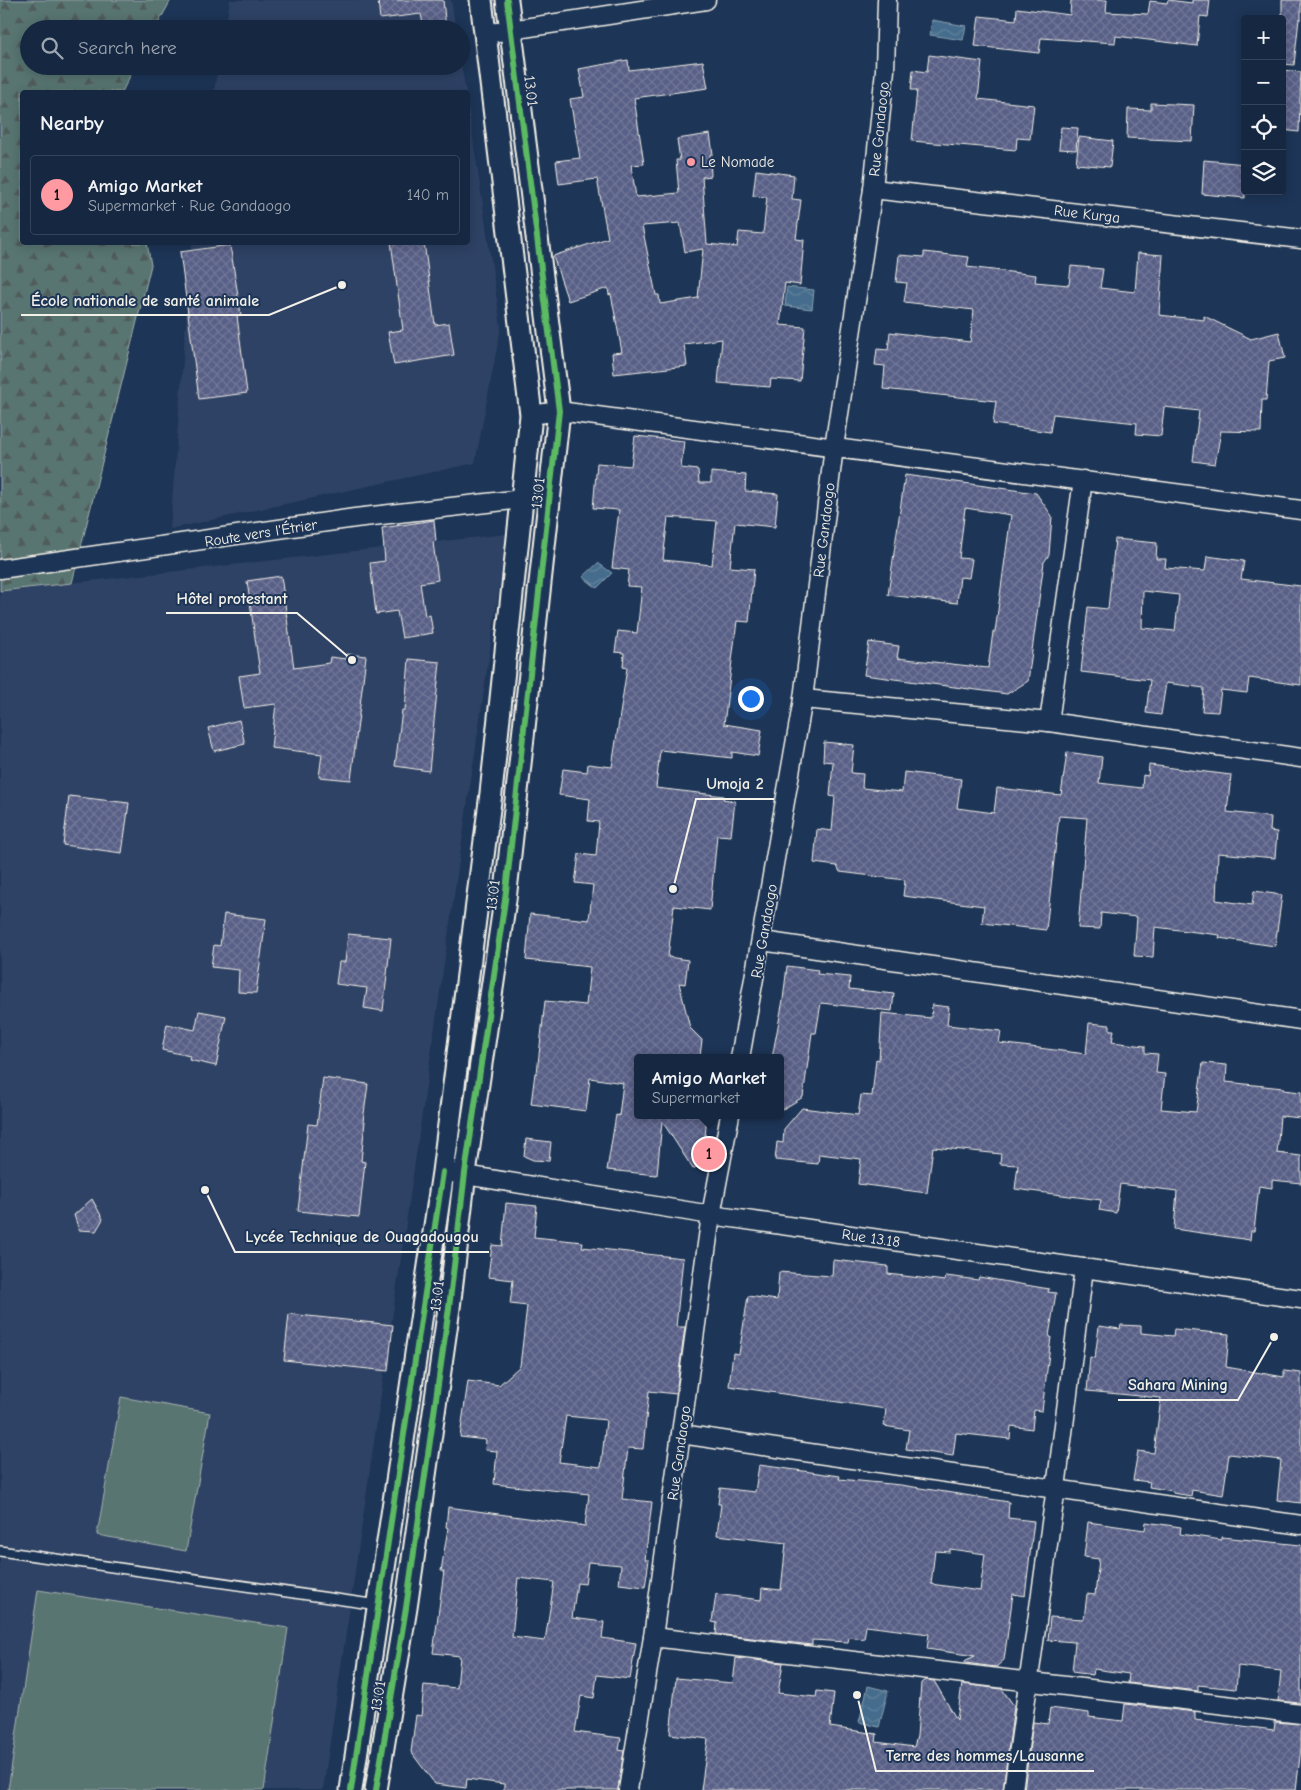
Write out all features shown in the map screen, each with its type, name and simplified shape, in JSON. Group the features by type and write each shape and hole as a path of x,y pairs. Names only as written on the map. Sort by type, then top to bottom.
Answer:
{"street":[{"name":"13.01","path":"351,1787 380,1605 442,1172 491,793 531,415 481,0"},
{"name":"13.01","path":"380,1790 449,1308 465,1173 505,900 559,411 507,0"},
{"path":"485,34 706,0"},
{"name":"Rue Gandaogo","path":"741,1054 804,699 834,447 873,189 884,70 887,0"},
{"name":"Rue Kurga","path":"873,189 1301,239"},
{"path":"531,415 559,411 1301,510"},
{"path":"1049,722 1084,480"},
{"name":"Route vers l'Étrier","path":"0,569 356,518 522,499"},
{"path":"804,699 1049,722 1301,758"},
{"path":"762,942 1301,1020"},
{"name":"Rue Gandaogo","path":"628,1790 654,1637 711,1215 729,1119"},
{"name":"Rue 13.18","path":"442,1172 465,1173 711,1215 1301,1299"},
{"path":"1013,1790 1027,1680 1056,1488 1084,1268"},
{"path":"681,1434 1301,1525"},
{"path":"654,1637 1301,1714"},
{"path":"351,1787 380,1790"}],"lane":[{"path":"0,1551 380,1605"}],"shaded area":[{"path":"230,0 451,0 454,20 227,20"},
{"path":"217,75 463,75 466,90 214,90"},
{"path":"470,118 501,327 475,463 170,529 192,245 470,245"},
{"path":"507,534 323,1790 0,1790 0,591"}],"green space":[{"path":"0,0 171,0 160,20 20,20 20,75 130,75 123,90 20,90 20,245 147,245 151,265 72,583 0,591"},
{"path":"121,1397 210,1413 186,1551 97,1535"},
{"path":"38,1590 288,1628 264,1790 8,1790"}],"water":[{"path":"932,20 966,26 963,40 930,35"},
{"path":"787,287 814,290 812,309 785,306"},
{"path":"598,563 612,573 597,588 583,577"},
{"path":"868,1686 888,1691 879,1727 859,1722"}],"building":[{"path":"378,0 443,0 445,20 422,20 421,14 380,19"},
{"path":"1071,0 1107,0 1106,12 1148,14 1150,1 1167,3 1168,0 1192,3 1192,0 1210,0 1208,17 1200,16 1197,46 1116,36 1115,43 1041,38 1039,53 975,46 979,16 1016,20 1017,8 1070,15"},
{"path":"1282,0 1301,0 1301,19 1299,19 1294,65 1286,64 1286,15 1282,15"},
{"path":"929,55 982,62 978,99 1034,105 1030,139 1017,138 1016,150 912,141 917,90 911,90 913,70 927,72"},
{"path":"628,60 629,70 703,61 708,88 634,98 644,164 631,165 636,197 679,193 676,160 680,160 677,139 710,134 713,154 710,154 711,176 702,177 707,244 737,247 739,232 763,234 767,197 753,196 756,170 794,175 792,199 801,200 796,239 804,240 800,285 785,283 780,325 805,327 800,381 771,379 770,387 718,383 722,339 684,344 687,366 614,374 612,353 622,352 611,294 609,295 608,288 568,301 553,256 608,238 597,179 559,184 556,161 580,158 570,99 584,97 579,69","holes":["680,223 685,252 703,249 698,298 660,304 659,295 656,295 642,226"]},
{"path":"1286,70 1301,72 1299,132 1286,130"},
{"path":"1151,103 1194,105 1192,141 1127,138 1128,109 1151,110"},
{"path":"1061,127 1078,128 1076,150 1059,149"},
{"path":"1079,137 1113,141 1110,167 1076,164"},
{"path":"1204,160 1241,164 1241,195 1245,195 1245,198 1202,194"},
{"path":"230,245 241,315 237,316 247,393 199,399 180,252"},
{"path":"391,245 424,245 435,325 449,323 454,355 394,365 388,332 403,330"},
{"path":"924,252 969,257 967,267 1036,275 1035,282 1069,285 1071,266 1103,269 1100,288 1135,292 1138,253 1163,255 1159,315 1204,320 1204,316 1251,339 1279,332 1285,358 1269,361 1266,400 1262,400 1261,432 1221,431 1215,464 1193,461 1199,411 1164,407 1161,436 1136,434 1137,423 1053,414 1050,432 993,424 996,401 883,389 885,366 875,365 877,349 888,350 890,332 970,342 974,310 904,302 907,283 896,282 899,255 924,257"},
{"path":"635,436 684,441 681,468 698,470 699,483 711,483 711,472 746,475 745,491 778,494 775,527 735,523 730,567 754,569 749,622 737,621 724,724 762,730 758,756 732,752 732,758 660,750 656,788 724,796 723,799 735,801 731,836 717,835 710,910 674,906 668,957 688,960 685,984 679,983 690,1028 702,1040 700,1054 634,1054 634,1119 707,1119 705,1138 713,1149 711,1157 693,1169 662,1121 657,1175 607,1170 616,1115 619,1116 623,1083 590,1078 586,1111 531,1104 535,1073 537,1073 545,1001 586,1005 590,967 526,960 530,914 589,920 593,885 575,883 579,854 596,856 599,822 588,821 590,799 559,795 563,769 587,772 588,764 612,767 627,668 623,667 624,653 615,652 618,631 637,633 642,587 627,586 629,570 612,568 619,510 593,508 597,463 631,466","holes":["668,517 717,521 712,565 663,560"]},
{"path":"905,475 1036,493 1052,516 1049,555 1044,562 1028,681 1007,694 864,675 869,642 899,646 897,658 988,668 993,632 995,632 1011,515 965,508 959,558 972,559 969,578 960,577 957,603 888,595"},
{"path":"434,520 436,541 433,542 438,580 420,583 425,616 430,615 433,633 402,638 397,611 376,614 370,563 385,561 382,528"},
{"path":"1115,539 1157,543 1156,559 1166,559 1165,568 1205,571 1207,556 1244,561 1241,579 1301,586 1301,685 1249,678 1247,693 1221,690 1218,712 1202,711 1204,688 1166,683 1161,715 1146,713 1150,680 1081,672 1088,607 1108,609","holes":["1143,591 1179,595 1175,631 1142,628"]},
{"path":"281,576 294,668 329,663 330,657 346,659 346,654 366,656 351,780 319,777 322,754 271,748 276,704 244,708 239,676 260,673 247,581"},
{"path":"409,659 440,662 429,771 395,766 402,710 405,710"},
{"path":"239,720 245,744 214,751 208,728"},
{"path":"824,742 854,745 851,773 863,774 862,788 902,792 904,772 961,779 957,808 994,813 997,788 1061,795 1067,752 1102,757 1099,783 1142,788 1143,775 1148,776 1149,765 1231,775 1227,812 1271,817 1270,831 1277,832 1275,858 1218,853 1216,900 1252,905 1254,891 1282,895 1275,946 1219,938 1220,935 1155,927 1153,957 1134,956 1137,917 1101,913 1100,929 1078,928 1087,818 1059,816 1046,930 982,923 984,906 903,896 905,880 840,872 837,866 814,863 817,829 832,831 835,797 830,796 833,762 823,761"},
{"path":"69,796 129,803 122,853 63,845"},
{"path":"224,914 266,919 256,993 238,992 239,970 211,967 214,945 220,946"},
{"path":"348,934 391,938 383,1011 364,1008 367,988 336,984 339,962 345,962"},
{"path":"787,966 818,970 817,974 850,977 849,989 894,994 892,1011 821,1003 816,1033 812,1033 803,1097 784,1109 784,1054 773,1054"},
{"path":"932,1005 949,1007 947,1025 1001,1031 999,1043 1086,1054 1089,1023 1110,1025 1110,1030 1114,1030 1112,1042 1145,1046 1145,1053 1158,1054 1156,1073 1165,1074 1161,1109 1196,1112 1203,1063 1227,1065 1226,1082 1283,1088 1283,1090 1301,1092 1301,1118 1280,1116 1277,1153 1301,1156 1301,1183 1272,1180 1272,1188 1259,1186 1254,1231 1251,1231 1250,1240 1174,1229 1177,1191 1120,1184 1116,1213 1099,1210 1101,1200 1015,1189 1018,1165 1000,1164 1001,1154 933,1147 927,1193 858,1184 861,1159 819,1154 818,1164 775,1160 777,1142 783,1143 784,1129 802,1108 858,1115 861,1095 872,1096 876,1059 879,1060 882,1013 931,1018"},
{"path":"199,1011 226,1016 216,1066 189,1060 190,1056 162,1050 167,1024 195,1030"},
{"path":"323,1078 368,1084 363,1121 365,1121 361,1161 365,1162 359,1217 298,1211 308,1124 317,1125"},
{"path":"526,1139 551,1142 549,1161 533,1160 524,1156"},
{"path":"92,1199 103,1219 96,1231 79,1230 74,1215"},
{"path":"506,1203 537,1206 534,1237 583,1242 582,1247 683,1258 676,1327 685,1327 676,1394 649,1391 643,1449 628,1448 622,1499 652,1502 645,1560 649,1560 645,1587 619,1584 621,1565 588,1562 585,1584 577,1583 572,1618 604,1622 602,1638 636,1643 630,1679 597,1675 594,1698 581,1696 575,1732 621,1738 619,1750 624,1751 618,1790 504,1790 504,1784 467,1779 466,1788 435,1784 411,1752 416,1715 421,1716 424,1685 457,1688 460,1656 433,1653 444,1571 441,1571 448,1528 446,1527 448,1507 585,1526 589,1494 494,1484 497,1451 485,1450 486,1440 460,1437 468,1381 499,1385 520,1366 527,1306 510,1304 513,1280 488,1277 492,1245 502,1246","holes":["566,1416 606,1420 601,1467 559,1462","518,1578 554,1582 545,1641 512,1637"]},
{"path":"833,1260 888,1266 888,1274 945,1281 946,1276 978,1280 979,1277 1049,1289 1048,1292 1056,1293 1049,1336 1051,1337 1042,1411 1034,1410 1032,1429 1011,1426 1010,1439 956,1433 953,1456 906,1449 909,1430 884,1426 886,1409 729,1386 733,1353 739,1354 748,1296 777,1300 779,1272 832,1276"},
{"path":"289,1314 393,1325 388,1371 284,1360"},
{"path":"1121,1325 1141,1326 1141,1333 1173,1336 1174,1329 1229,1334 1226,1367 1284,1377 1284,1371 1301,1373 1301,1503 1277,1500 1281,1460 1229,1454 1223,1495 1192,1490 1191,1496 1173,1493 1173,1491 1149,1487 1150,1482 1133,1480 1138,1451 1154,1453 1161,1398 1087,1391 1090,1357 1095,1358 1099,1326 1120,1329"},
{"path":"759,1465 840,1476 839,1479 901,1485 1009,1502 1008,1518 1034,1521 1025,1596 1013,1594 1004,1660 996,1667 965,1663 966,1660 975,1656 927,1649 929,1634 866,1626 864,1639 849,1637 848,1642 812,1640 812,1645 716,1634 717,1623 712,1622 716,1594 761,1600 762,1588 781,1590 786,1543 717,1535 721,1504 718,1504 720,1488 755,1492","holes":["950,1549 985,1554 980,1591 931,1584 935,1551 950,1552"]},
{"path":"1088,1522 1145,1530 1146,1522 1181,1527 1180,1534 1222,1540 1222,1537 1301,1545 1301,1703 1278,1701 1281,1671 1238,1666 1236,1689 1198,1685 1198,1691 1128,1683 1129,1674 1094,1669 1093,1675 1072,1672 1075,1642 1048,1640 1050,1617 1084,1619 1087,1594 1095,1595 1099,1559 1084,1557"},
{"path":"736,1658 783,1663 778,1693 816,1697 817,1691 834,1693 830,1727 877,1734 876,1742 914,1747 917,1736 921,1683 927,1680 934,1681 957,1720 962,1684 1002,1689 1014,1706 1003,1790 701,1790 708,1739 670,1734 676,1678 733,1683"},
{"path":"1125,1704 1195,1712 1195,1720 1274,1730 1275,1722 1301,1724 1301,1748 1296,1790 1024,1790 1033,1722 1048,1724 1050,1708 1089,1713 1089,1717 1123,1721"}],"cycle path":[{"path":"376,1790 406,1608 449,1308 465,1173 505,900 559,411 507,0"},
{"path":"351,1790 443,1172"}],"place":[{"name":"Le Nomade","path":"691,162"},
{"name":"École nationale de santé animale","path":"342,285"},
{"name":"Hôtel protestant","path":"352,660"},
{"name":"Umoja 2","path":"673,889"},
{"name":"Amigo Market","path":"709,1154"},
{"name":"Lycée Technique de Ouagadougou","path":"205,1190"},
{"name":"Sahara Mining","path":"1274,1337"},
{"name":"Terre des hommes/Lausanne","path":"857,1695"}]}
